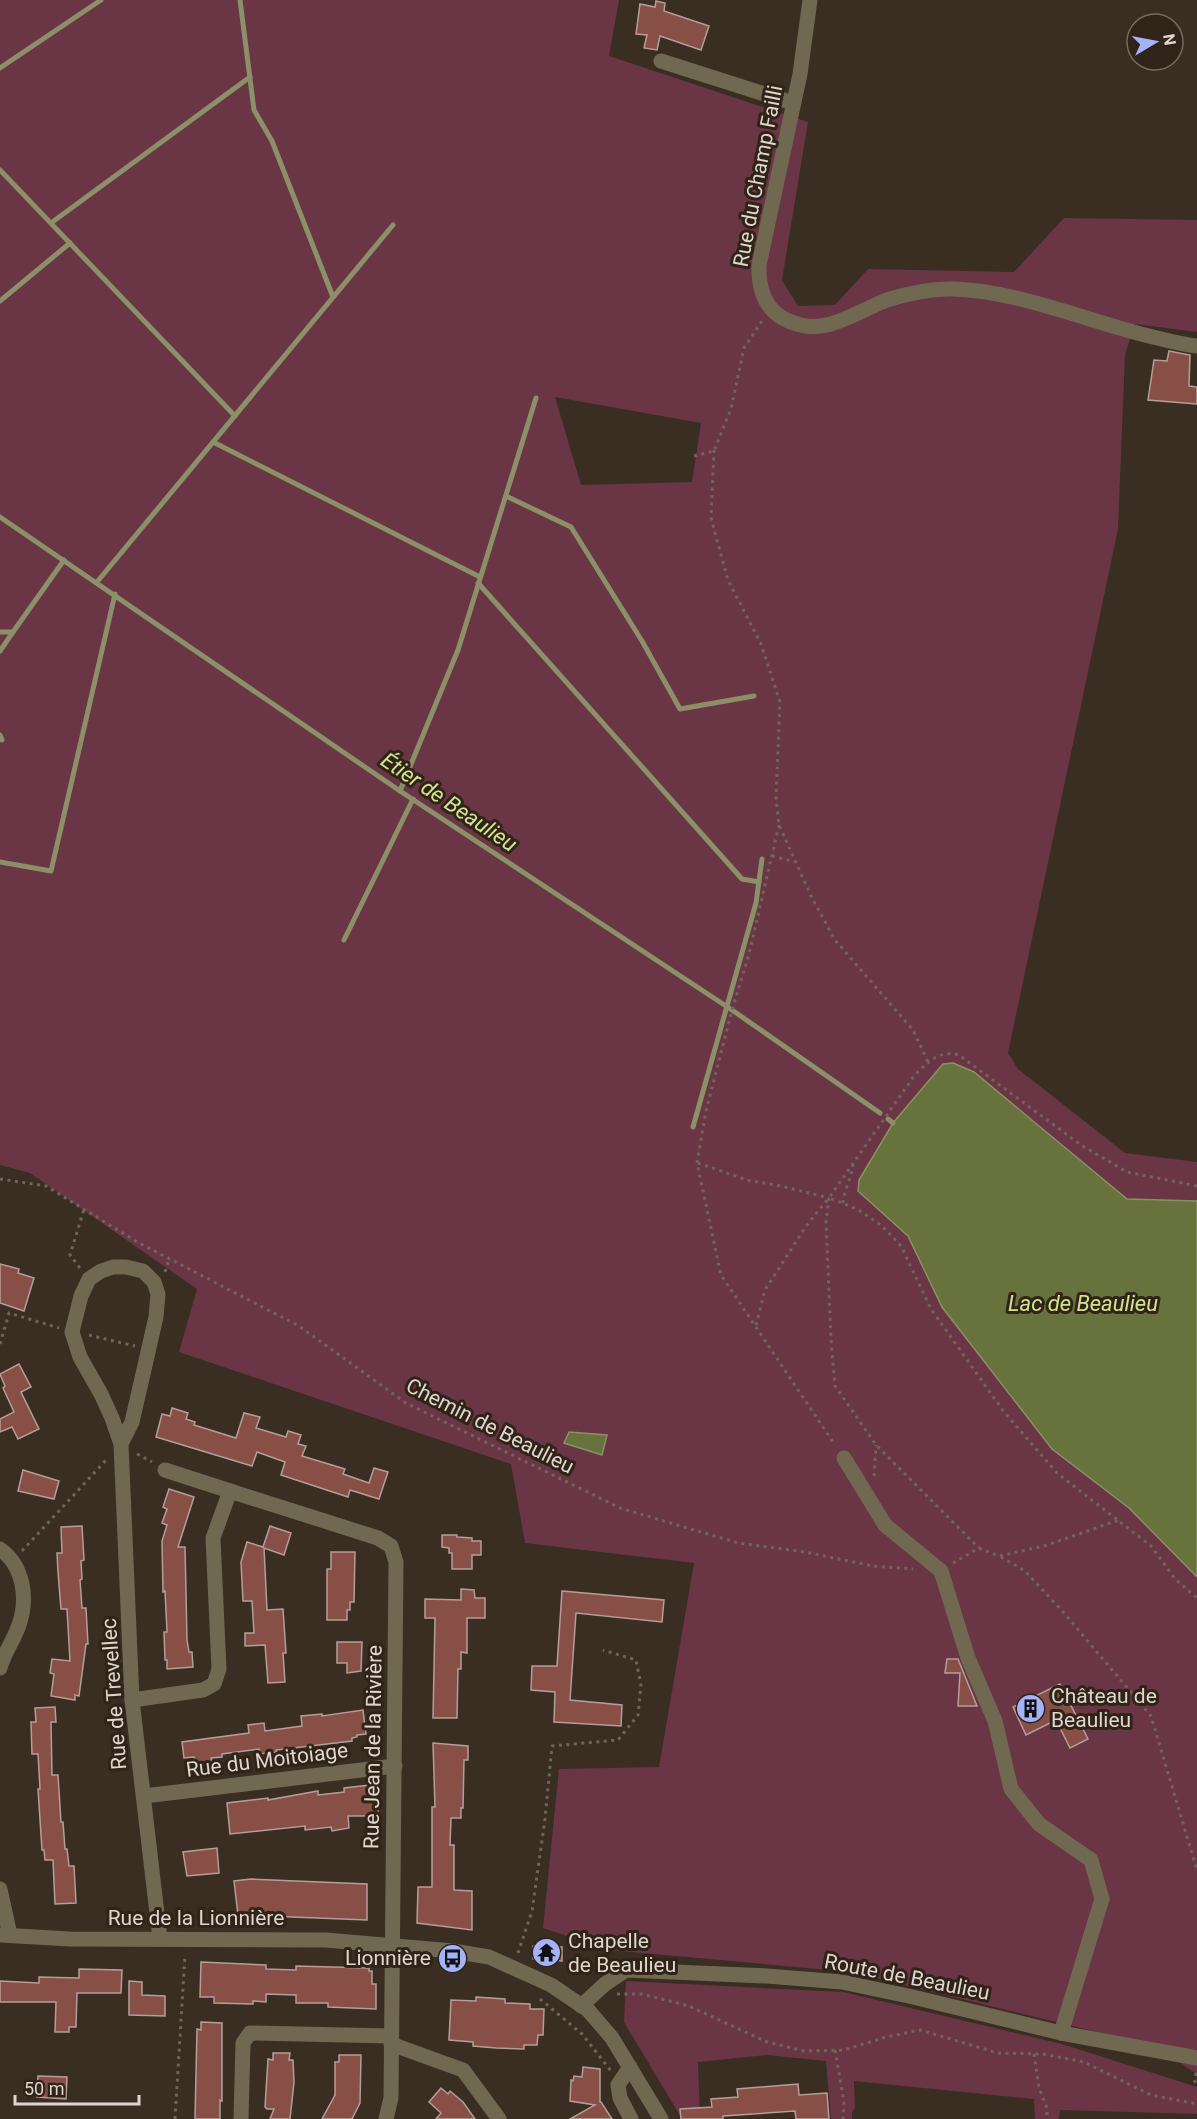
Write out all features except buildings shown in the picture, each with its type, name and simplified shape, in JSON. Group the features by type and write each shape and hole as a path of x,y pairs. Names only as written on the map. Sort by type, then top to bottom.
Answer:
{"street":[{"name":"Rue du Champ Failli","path":"770,309 761,292 758,280 759,265 800,74 810,0"},
{"path":"661,61 793,103"},
{"path":"770,309 791,322 807,326 824,325 915,292 938,288 968,289 995,293 1099,324 1197,346"},
{"name":"Rue de Trevellec","path":"121,1444 132,1422 156,1317 158,1294 154,1282 144,1271 126,1266 112,1267 89,1279 81,1296 72,1332 80,1357 101,1394 121,1444 132,1700 160,1939"},
{"path":"844,1458 885,1525 941,1571 968,1658 995,1721 1011,1789 1039,1824 1091,1860 1102,1899 1061,2033"},
{"name":"Rue Jean de la Rivière","path":"165,1470 378,1538 391,1546 396,1562 395,1766 391,2098 386,2119"},
{"path":"132,1700 203,1690 214,1684 219,1669 213,1538 230,1491"},
{"path":"0,1549 10,1556 22,1580 24,1605 19,1627 3,1657 0,1668"},
{"name":"Rue du Moitoiage","path":"144,1796 395,1766"},
{"path":"0,1888 5,1935"},
{"name":"Rue de la Lionnière","path":"5,1935 70,1939 326,1940 392,1945 489,1957 551,1984 588,2010 612,2038 661,2119"},
{"name":"Route de Beaulieu","path":"581,2006 605,1984 626,1970 767,1976 842,1982 913,1996 1061,2033 1197,2058"},
{"path":"241,2119 243,2043 250,2033 391,2040 464,2070 499,2119"},
{"path":"630,2067 618,2085 620,2098 631,2119"}],"path":[{"path":"770,309 744,348 731,409 714,450 711,518 728,580 761,644 780,702 776,797 779,825 835,940 913,1030 928,1062"},
{"path":"694,456 714,450"},
{"path":"779,825 749,954 706,1112 697,1163 722,1275 844,1458"},
{"path":"772,856 796,862"},
{"path":"756,1326 765,1290 806,1226 829,1198 914,1076 928,1062 947,1052 959,1055 1081,1144 1127,1172 1197,1186"},
{"path":"843,1203 846,1187 852,1177 853,1162"},
{"path":"697,1163 747,1180 829,1198 857,1209 881,1225 901,1246 931,1309 1012,1421 1057,1473 1151,1546 1176,1581 1197,1598"},
{"name":"Chemin de Beaulieu","path":"0,1179 46,1186 139,1243 299,1326 406,1403 620,1508 738,1543 805,1552 873,1566 941,1571"},
{"path":"829,1198 826,1222 835,1386 876,1445 979,1548 1025,1570 1064,1612 1151,1716 1197,1870"},
{"path":"84,1209 70,1255 89,1279"},
{"path":"12,1561 121,1444 165,1470"},
{"path":"999,1556 1044,1546 1119,1520"},
{"path":"941,1571 979,1548"},
{"path":"513,1966 532,1911 545,1819 552,1746 618,1740 638,1715 641,1685 636,1660 603,1650"},
{"path":"175,2119 186,1938"},
{"path":"605,1984 615,1994 642,1994 689,2006 767,2042 804,2052 844,2050 885,2037 920,2030 998,2053 1034,2054 1084,2062 1151,2095 1197,2104"},
{"path":"540,1998 582,2034 612,2072 612,2080"},
{"path":"836,2050 844,2102 843,2119"},
{"path":"1034,2054 1039,2088 1047,2108 1047,2119"},
{"path":"1194,2080 1197,2085"}],"shaded area":[{"path":"0,0 619,0 609,56 808,122 782,280 798,306 835,305 868,269 1014,272 1064,218 1197,220 1197,332 1135,324 1125,354 1118,529 1008,1053 1018,1069 1125,1153 1197,1162 1197,1201 1127,1199 974,1072 953,1063 884,1144 862,1178 858,1191 908,1236 942,1307 1052,1449 1129,1508 1197,1577 1197,2074 1155,2046 851,1972 610,1950 543,1928 559,1769 659,1767 694,1563 525,1543 511,1464 179,1352 197,1289 30,1173 0,1165","holes":["555,397 701,423 692,482 581,485"]},
{"path":"626,1981 843,1992 1062,2044 1197,2087 1197,2114 1060,2110 1059,2119 1035,2119 1034,2099 854,2081 855,2108 852,2119 831,2119 826,2061 767,2055 698,2062 700,2119 682,2119 624,2022"}],"water":[{"name":"Lac de Beaulieu","path":"953,1063 974,1072 1127,1199 1197,1201 1197,1577 1129,1508 1052,1449 942,1307 908,1236 858,1191 859,1180 893,1123 943,1064"},
{"path":"569,1432 607,1435 602,1455 564,1443"}],"waterway":[{"path":"0,68 101,0"},
{"path":"240,0 254,110 272,141 333,297"},
{"path":"51,223 250,77"},
{"path":"0,170 235,416"},
{"path":"97,582 393,225"},
{"path":"0,301 70,243"},
{"path":"400,791 458,650 536,398"},
{"path":"213,442 480,577"},
{"path":"506,496 571,527 642,641 680,709 754,696"},
{"name":"Étier de Beaulieu","path":"0,517 400,791 732,1010 880,1113"},
{"path":"0,632 13,632 64,560"},
{"path":"478,583 742,879 759,882"},
{"path":"0,862 51,871 115,594"},
{"path":"0,651 13,632"},
{"path":"0,735 2,740"},
{"path":"344,940 413,799"},
{"path":"693,1127 756,903 762,859"},
{"name":"Étier de Beaulieu","path":"888,1119 893,1123"}],"place":[{"name":"Château de Beaulieu","path":"1030,1708"},
{"name":"Chapelle de Beaulieu","path":"547,1953"},
{"name":"Lionnière","path":"452,1958"}]}
